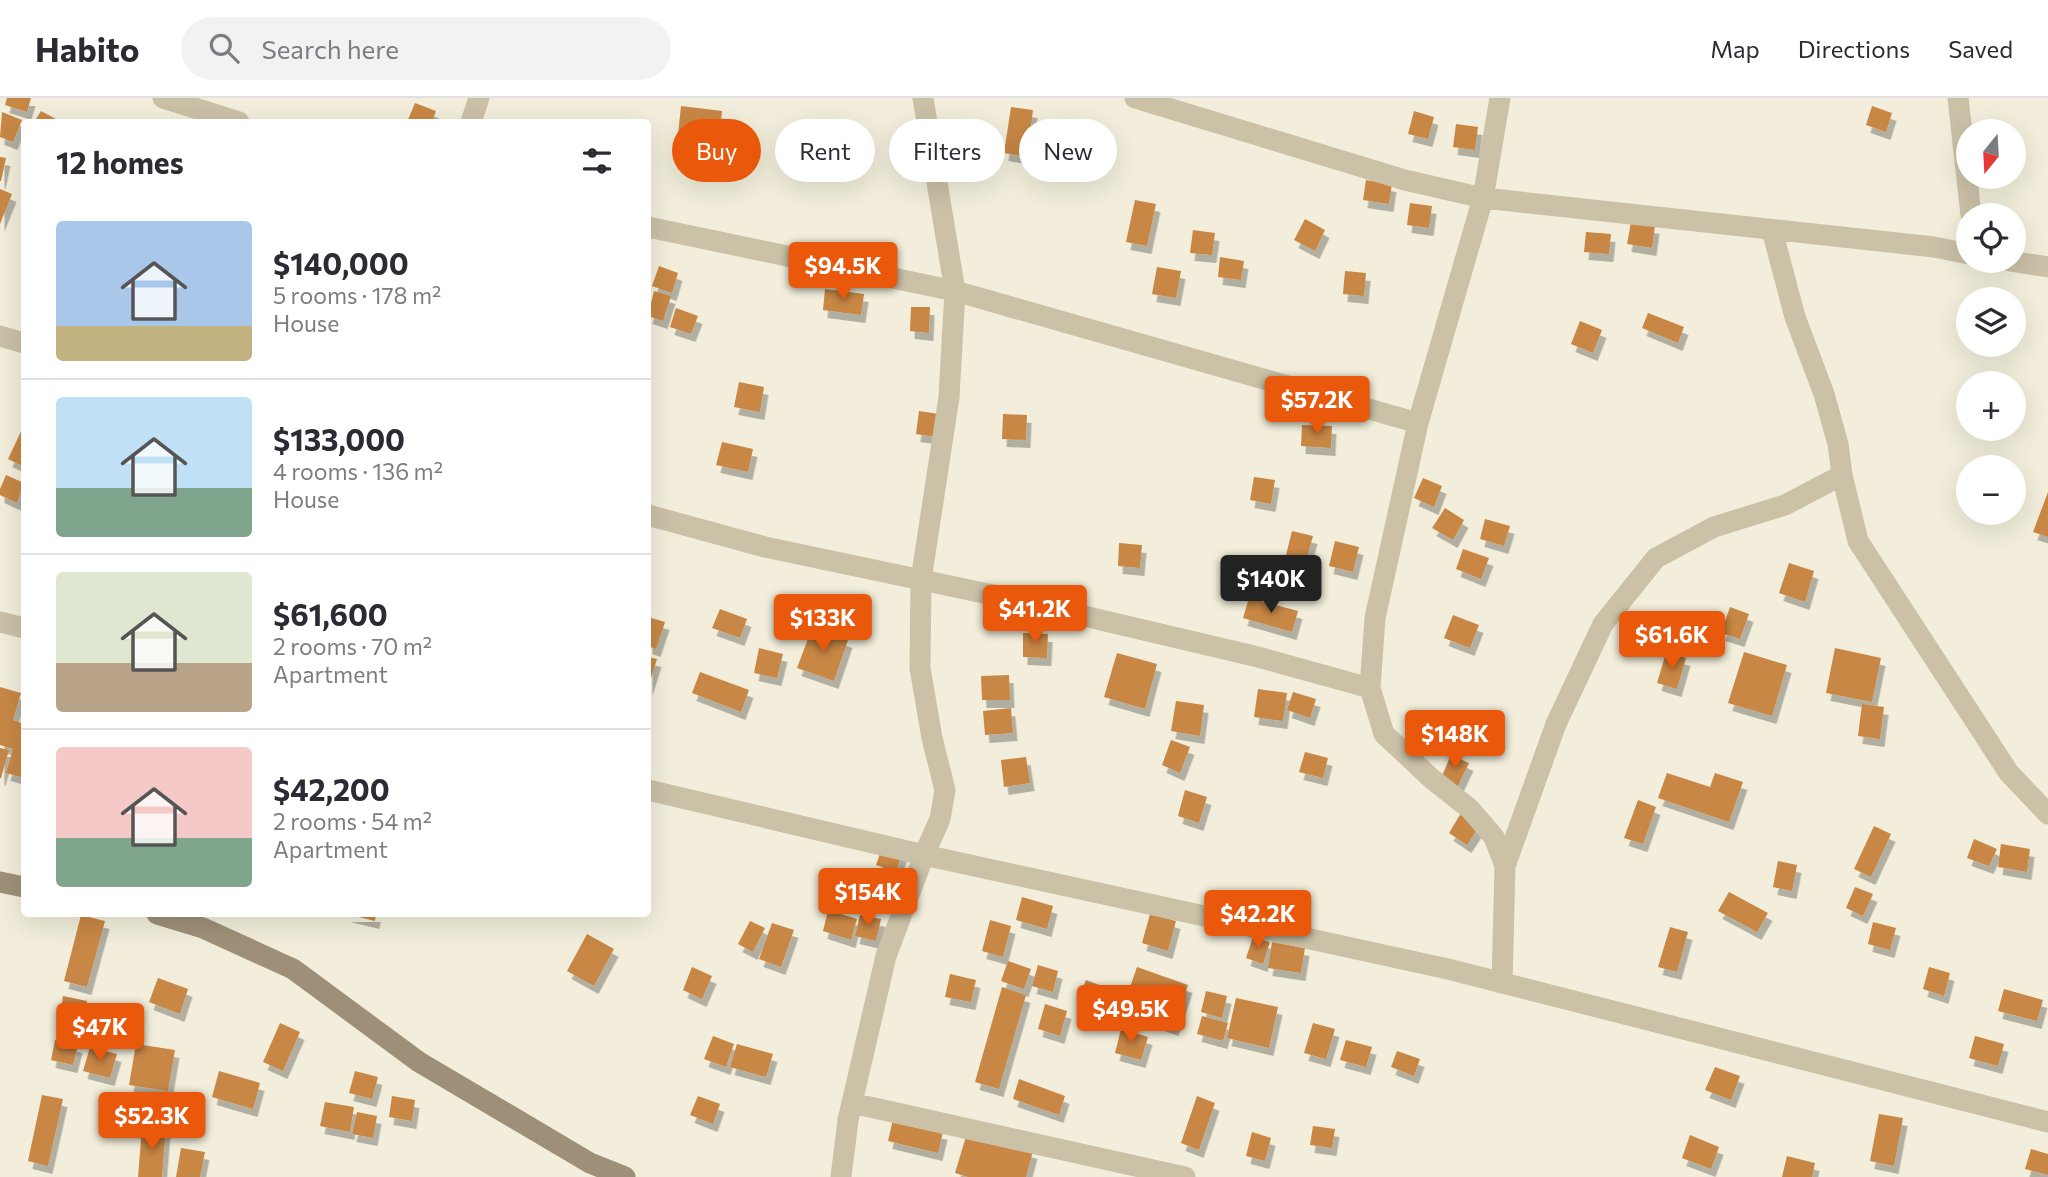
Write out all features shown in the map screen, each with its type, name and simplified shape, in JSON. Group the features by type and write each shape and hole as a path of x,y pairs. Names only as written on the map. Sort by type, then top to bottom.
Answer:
{"street":[{"path":"163,98 230,119"},
{"path":"472,119 479,98"},
{"path":"841,1177 852,1103 886,956 923,855 940,819 945,790 932,738 920,668 921,580 949,397 955,291 923,98"},
{"path":"1135,98 1405,180 1483,198 1956,251"},
{"path":"1500,98 1483,198 1418,423 1375,618 1370,688 1384,734 1432,779 1470,809 1494,837 1505,866"},
{"path":"1958,98 1970,203"},
{"path":"651,228 955,291 1418,423"},
{"path":"1772,230 1795,317 1824,394 1838,443 1842,475 1858,541 2009,773 2048,814"},
{"path":"2026,264 2048,267"},
{"path":"0,336 21,342"},
{"path":"1502,983 1505,866 1556,724 1603,624 1656,558 1714,527 1785,505 1842,475"},
{"path":"651,516 765,547 1012,598 1254,656 1370,688"},
{"path":"0,622 21,627"},
{"path":"651,791 923,855 1422,963 2048,1122"},
{"path":"0,882 21,886"},
{"path":"178,917 206,921 293,970 419,1062 590,1163 625,1177"},
{"path":"852,1103 1185,1177"}],"building":[{"path":"7,98 31,98 27,112 5,105"},
{"path":"415,103 436,111 433,119 408,119"},
{"path":"681,106 722,111 721,119 680,119"},
{"path":"1872,106 1892,113 1886,132 1866,125"},
{"path":"1011,107 1033,110 1032,119 1019,119 1019,156 1005,153"},
{"path":"41,111 56,119 36,119"},
{"path":"1414,111 1434,117 1428,139 1408,134"},
{"path":"2,112 21,120 13,142 0,137"},
{"path":"1456,124 1478,127 1475,150 1453,147"},
{"path":"0,157 6,158 1,181 0,181"},
{"path":"1366,180 1392,184 1389,204 1363,200"},
{"path":"0,189 12,194 0,224"},
{"path":"1135,200 1156,204 1147,246 1126,242"},
{"path":"1410,203 1432,206 1429,228 1407,225"},
{"path":"1305,219 1325,230 1315,251 1294,240"},
{"path":"1631,222 1655,226 1652,248 1627,244"},
{"path":"1193,230 1215,233 1212,255 1190,253"},
{"path":"1586,232 1611,234 1609,254 1584,252"},
{"path":"1220,257 1244,261 1241,280 1218,277"},
{"path":"659,266 678,273 672,293 652,286"},
{"path":"1157,267 1181,271 1176,298 1152,294"},
{"path":"1345,271 1366,273 1364,296 1343,294"},
{"path":"825,289 864,294 861,315 823,310"},
{"path":"654,291 671,296 663,321 651,317"},
{"path":"911,307 930,307 929,333 910,331"},
{"path":"676,308 698,316 691,334 670,327"},
{"path":"1648,313 1684,327 1678,343 1642,328"},
{"path":"1580,321 1602,330 1593,353 1571,344"},
{"path":"739,382 764,387 760,412 734,407"},
{"path":"919,411 939,414 936,437 916,434"},
{"path":"1003,414 1027,415 1026,440 1002,439"},
{"path":"1302,425 1332,426 1331,448 1301,446"},
{"path":"21,431 21,466 8,459"},
{"path":"722,442 753,449 748,472 716,465"},
{"path":"6,475 21,482 17,503 0,495"},
{"path":"1254,477 1275,480 1271,504 1250,500"},
{"path":"1423,478 1442,486 1434,507 1414,498"},
{"path":"2048,492 2048,537 2033,532"},
{"path":"1445,508 1464,520 1453,540 1432,528"},
{"path":"1485,519 1510,526 1504,546 1480,539"},
{"path":"1292,531 1313,536 1306,561 1286,555"},
{"path":"1335,541 1359,547 1353,572 1329,566"},
{"path":"1119,543 1142,545 1140,568 1118,566"},
{"path":"1463,549 1489,558 1481,579 1456,569"},
{"path":"1789,563 1814,571 1805,602 1779,593"},
{"path":"1249,598 1298,611 1292,632 1243,618"},
{"path":"1730,607 1749,614 1740,639 1721,633"},
{"path":"720,609 747,619 740,638 712,628"},
{"path":"1453,615 1479,625 1470,648 1444,638"},
{"path":"651,618 665,622 656,649 651,647"},
{"path":"812,628 848,640 834,681 797,668"},
{"path":"1023,633 1048,634 1047,658 1023,657"},
{"path":"759,648 783,654 777,678 754,673"},
{"path":"1835,648 1881,658 1872,702 1826,693"},
{"path":"1744,652 1787,665 1772,716 1728,703"},
{"path":"1117,653 1157,664 1145,709 1104,697"},
{"path":"1666,653 1686,658 1677,689 1657,683"},
{"path":"651,658 657,659 651,678"},
{"path":"700,672 749,690 741,712 692,693"},
{"path":"1009,675 1010,700 982,700 981,676"},
{"path":"0,687 21,693 13,720 21,723 21,777 6,773 13,749 0,745"},
{"path":"1258,689 1287,693 1283,721 1254,717"},
{"path":"1293,692 1316,699 1310,718 1287,710"},
{"path":"1176,701 1204,705 1200,736 1171,731"},
{"path":"1862,704 1884,707 1880,739 1858,736"},
{"path":"1011,708 1013,733 985,735 983,711"},
{"path":"1171,740 1190,747 1180,773 1162,765"},
{"path":"0,748 9,750 1,778 0,778"},
{"path":"1305,752 1328,758 1323,778 1299,772"},
{"path":"1451,755 1469,763 1458,786 1441,778"},
{"path":"1026,757 1030,783 1004,787 1001,760"},
{"path":"1667,773 1710,787 1715,773 1743,782 1729,822 1658,798"},
{"path":"1185,790 1207,797 1199,823 1178,816"},
{"path":"1638,800 1656,807 1643,844 1624,838"},
{"path":"1461,813 1480,825 1467,845 1449,833"},
{"path":"1874,826 1891,834 1871,877 1854,869"},
{"path":"1974,839 1997,849 1989,866 1967,858"},
{"path":"2001,844 2030,849 2027,872 1998,867"},
{"path":"883,845 903,852 896,872 876,865"},
{"path":"1778,861 1797,865 1792,891 1773,887"},
{"path":"1855,887 1873,894 1863,916 1846,908"},
{"path":"1729,892 1768,913 1757,932 1718,911"},
{"path":"1022,897 1053,906 1047,929 1016,920"},
{"path":"828,910 857,919 851,940 823,931"},
{"path":"1150,914 1176,921 1168,951 1142,943"},
{"path":"860,915 881,919 876,941 855,936"},
{"path":"80,917 105,921 87,987 64,981"},
{"path":"358,917 376,917 375,921"},
{"path":"990,920 1011,926 1003,957 982,951"},
{"path":"750,921 765,928 753,952 738,944"},
{"path":"1873,922 1896,928 1890,950 1868,944"},
{"path":"772,923 794,930 781,967 759,959"},
{"path":"1670,927 1688,932 1677,972 1658,967"},
{"path":"587,934 614,949 594,986 567,971"},
{"path":"1253,937 1270,942 1263,964 1246,958"},
{"path":"1272,942 1305,948 1301,973 1268,968"},
{"path":"1008,961 1031,969 1024,989 1001,981"},
{"path":"1038,965 1058,971 1053,992 1032,986"},
{"path":"692,967 712,976 702,999 683,990"},
{"path":"1137,967 1188,985 1174,1028 1122,1010"},
{"path":"1929,967 1950,973 1944,996 1923,989"},
{"path":"950,974 976,980 971,1002 945,997"},
{"path":"158,978 188,989 180,1014 149,1002"},
{"path":"1086,980 1110,989 1102,1009 1078,1000"},
{"path":"1002,987 1026,995 999,1089 975,1082"},
{"path":"2004,989 2043,1000 2037,1021 1998,1011"},
{"path":"1206,991 1227,996 1222,1018 1201,1012"},
{"path":"63,996 87,1001 84,1021 60,1017"},
{"path":"1236,998 1278,1007 1269,1048 1227,1038"},
{"path":"1045,1004 1067,1011 1060,1036 1038,1029"},
{"path":"1202,1016 1228,1023 1223,1041 1197,1034"},
{"path":"280,1023 300,1032 283,1071 263,1062"},
{"path":"1313,1023 1335,1029 1326,1059 1304,1053"},
{"path":"1121,1029 1148,1037 1141,1060 1115,1053"},
{"path":"713,1036 734,1044 726,1067 704,1059"},
{"path":"1975,1036 2004,1044 1998,1066 1969,1058"},
{"path":"55,1040 78,1045 73,1065 51,1060"},
{"path":"1346,1040 1372,1047 1366,1067 1340,1060"},
{"path":"136,1044 175,1050 168,1091 129,1085"},
{"path":"737,1044 773,1054 766,1077 730,1067"},
{"path":"90,1047 117,1054 110,1078 83,1071"},
{"path":"1397,1051 1420,1059 1414,1076 1391,1067"},
{"path":"1715,1067 1740,1076 1731,1100 1705,1090"},
{"path":"219,1071 260,1083 253,1109 212,1097"},
{"path":"355,1071 378,1077 372,1099 349,1093"},
{"path":"1019,1079 1065,1096 1059,1115 1013,1099"},
{"path":"42,1095 63,1099 48,1166 28,1161"},
{"path":"392,1096 415,1100 412,1121 389,1117"},
{"path":"698,1096 720,1104 713,1124 690,1115"},
{"path":"1197,1096 1215,1103 1199,1150 1181,1143"},
{"path":"134,1098 164,1103 160,1124 130,1118"},
{"path":"325,1102 354,1107 350,1132 320,1126"},
{"path":"357,1112 377,1116 373,1138 352,1134"},
{"path":"1879,1114 1903,1118 1894,1166 1870,1161"},
{"path":"893,1119 943,1132 938,1153 888,1141"},
{"path":"1313,1126 1335,1129 1332,1148 1310,1145"},
{"path":"142,1127 166,1128 162,1177 138,1177"},
{"path":"1252,1132 1271,1138 1265,1161 1246,1156"},
{"path":"967,1133 1033,1151 1026,1177 968,1177 955,1173"},
{"path":"1690,1135 1719,1147 1711,1169 1682,1158"},
{"path":"181,1148 205,1152 200,1177 176,1177"},
{"path":"2031,1149 2048,1154 2048,1175 2025,1169"},
{"path":"1787,1156 1815,1163 1812,1177 1782,1177"}]}
